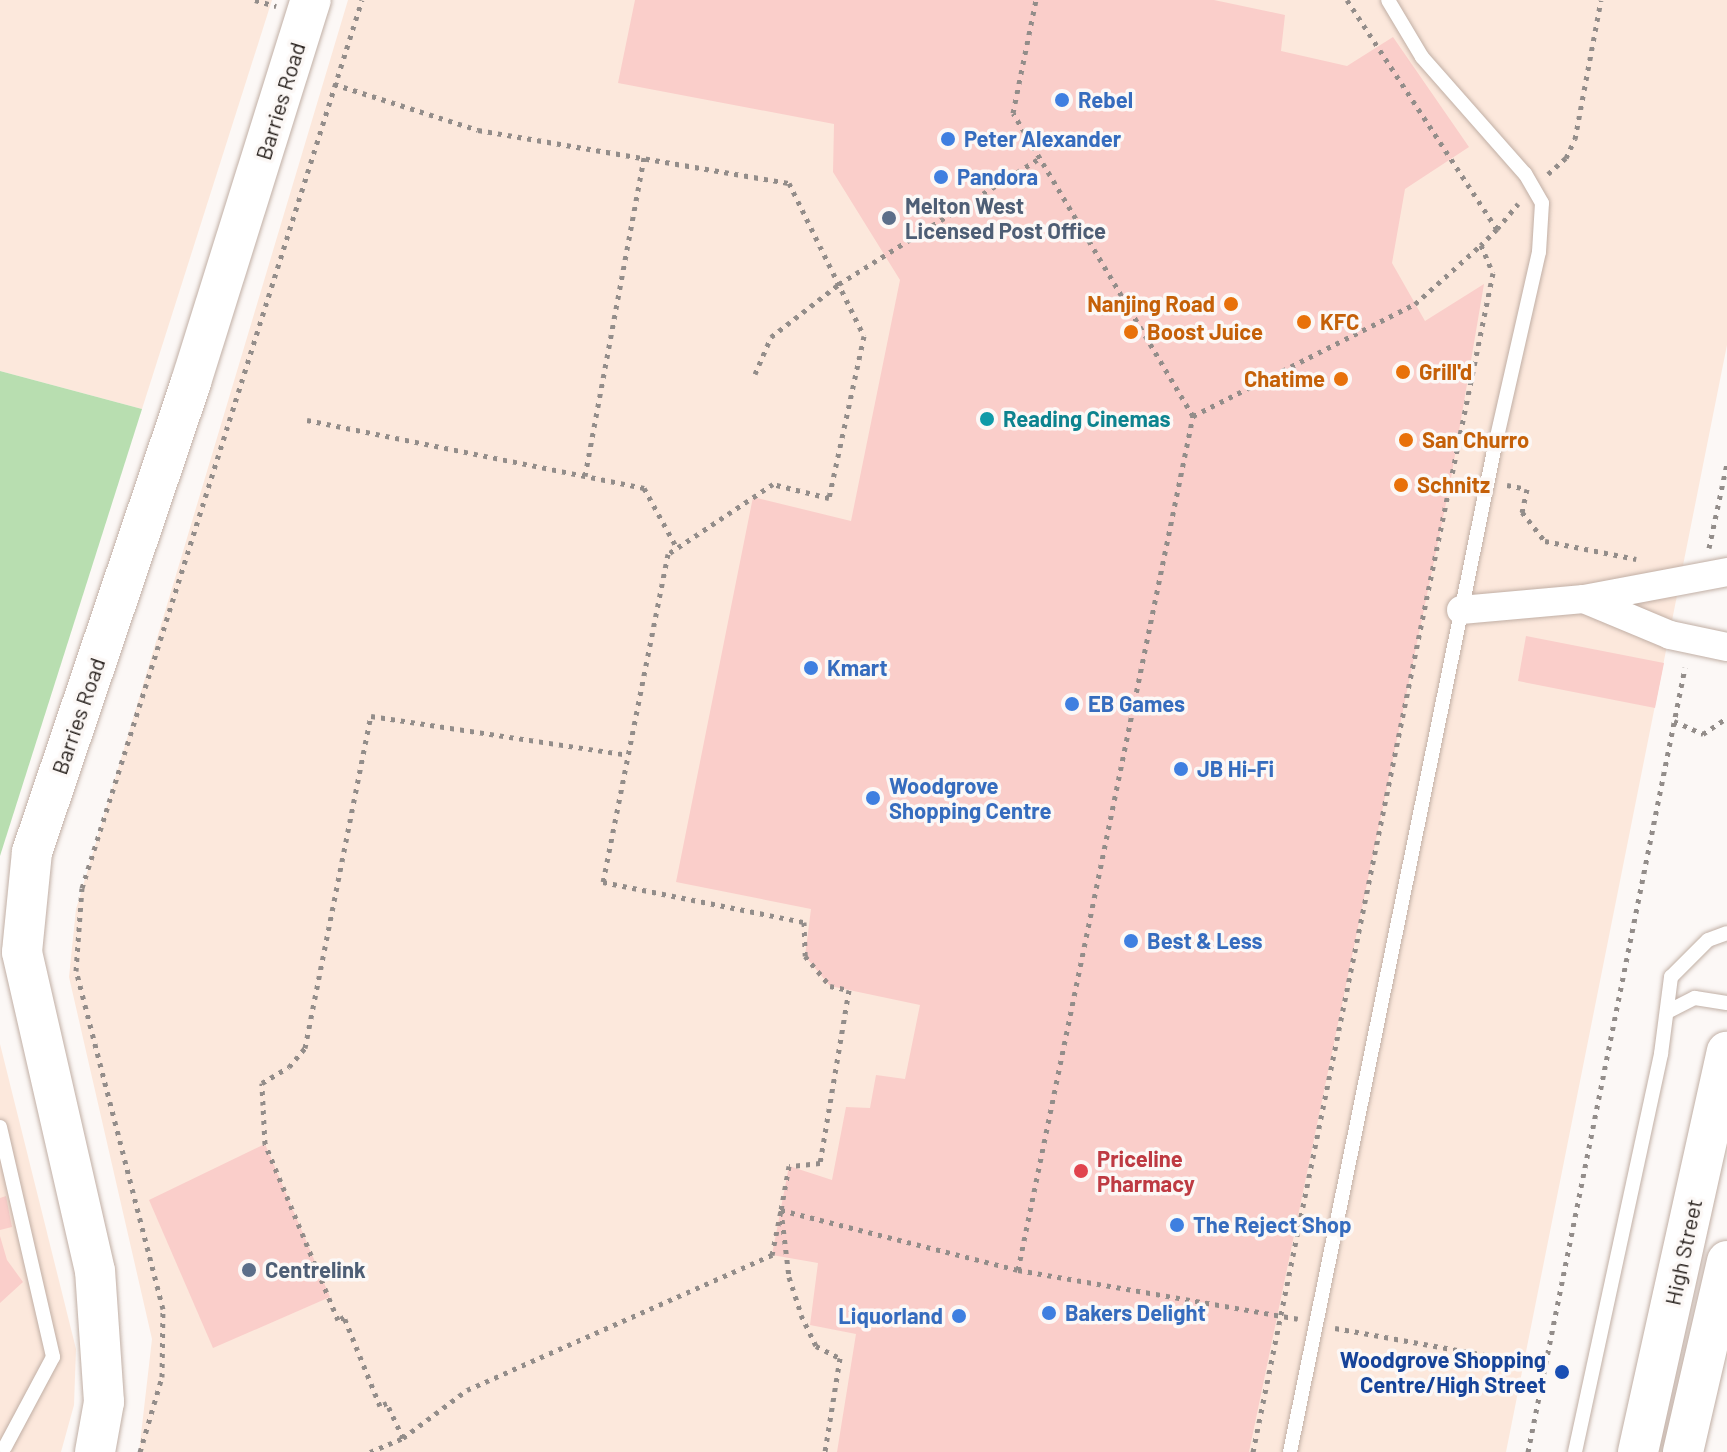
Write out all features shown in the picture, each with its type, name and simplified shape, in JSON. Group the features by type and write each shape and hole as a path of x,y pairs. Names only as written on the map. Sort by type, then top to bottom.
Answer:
{"street":[{"name":"Barries Road","path":"95,1452 104,1402 95,1271 22,952 32,852 191,382 311,0"},
{"path":"1461,610 1584,599 1715,574"},
{"path":"1584,599 1690,639 1727,647"},
{"name":"High Street","path":"1638,1452 1727,1052"},
{"name":"High Street","path":"1683,1452 1726,1265"}],"lane":[{"path":"1290,1452 1319,1325 1461,610 1539,252 1542,203 1533,188 1422,57 1388,0"},
{"path":"1575,1452 1639,1138 1669,1011 1669,983 1678,967 1708,940 1727,933"},
{"path":"1669,1011 1695,998 1727,1003"},
{"path":"0,1127 53,1357 5,1447"},
{"path":"1666,1452 1726,1265"}],"path":[{"path":"140,1452 162,1377 163,1309 76,971 82,888 362,0"},
{"path":"1018,1270 1193,416 1013,113 1036,0"},
{"path":"1347,0 1497,229"},
{"path":"1193,416 1415,304 1497,229 1533,188 1566,158 1575,139 1601,0"},
{"path":"334,84 478,130 789,183 864,336 829,498 773,484 668,554 603,882 804,922 805,956 830,986 849,990 820,1163 789,1166 772,1255 467,1390 403,1438 370,1452"},
{"path":"585,476 644,157"},
{"path":"755,374 771,337 839,284 1040,158"},
{"path":"1253,1452 1278,1314 1493,273 1481,245"},
{"path":"307,420 644,488 677,548"},
{"path":"1715,574 1727,463"},
{"path":"1450,484 1488,482 1527,489 1522,512 1545,541 1648,561"},
{"path":"1528,1452 1690,639"},
{"path":"403,1438 387,1403 380,1406 344,1317 338,1320 265,1144 262,1083 289,1067 305,1048 371,716 628,755"},
{"path":"1674,721 1703,734 1727,718"},
{"path":"781,1210 1018,1270 1278,1314 1319,1325 1546,1366"},
{"path":"781,1210 789,1277 801,1315 816,1346 840,1358 825,1452"}],"shaded area":[{"path":"0,0 272,0 142,409 0,371"},
{"name":"Woodgrove Shopping Centre","path":"348,0 1727,0 1727,345 1506,1452 139,1452 152,1339 69,977 76,909"},
{"path":"0,1044 76,1349 74,1405 61,1452 0,1452"}],"green space":[{"path":"0,371 142,409 0,856"}],"building":[{"name":"Woodgrove Shopping Centre","path":"635,0 1214,0 1285,15 1281,51 1347,66 1393,37 1469,147 1405,189 1392,263 1425,321 1484,284 1450,484 1249,1452 837,1452 856,1334 810,1325 818,1263 772,1255 789,1166 832,1180 846,1107 870,1108 876,1075 905,1079 920,1005 830,986 805,956 811,909 676,882 753,497 851,521 900,280 833,172 834,124 618,83"},
{"path":"1526,636 1664,663 1655,708 1518,681"},
{"name":"Centrelink","path":"265,1144 330,1297 213,1348 149,1200"},
{"path":"6,1196 12,1227 0,1230 0,1198"},
{"path":"0,1236 7,1260 23,1282 0,1303"}],"place":[{"name":"Rebel","path":"1062,100"},
{"name":"Peter Alexander","path":"948,139"},
{"name":"Pandora","path":"941,177"},
{"name":"Melton West Licensed Post Office","path":"889,218"},
{"name":"Nanjing Road","path":"1231,304"},
{"name":"KFC","path":"1304,322"},
{"name":"Boost Juice","path":"1131,332"},
{"name":"Grill'd","path":"1403,372"},
{"name":"Chatime","path":"1341,379"},
{"name":"Reading Cinemas","path":"987,419"},
{"name":"San Churro","path":"1406,440"},
{"name":"Schnitz","path":"1401,485"},
{"name":"Kmart","path":"811,668"},
{"name":"EB Games","path":"1072,704"},
{"name":"JB Hi-Fi","path":"1181,769"},
{"name":"Woodgrove Shopping Centre","path":"873,798"},
{"name":"Best & Less","path":"1131,941"},
{"name":"Priceline Pharmacy","path":"1081,1171"},
{"name":"The Reject Shop","path":"1177,1225"},
{"name":"Centrelink","path":"249,1270"},
{"name":"Bakers Delight","path":"1049,1313"},
{"name":"Liquorland","path":"959,1316"},
{"name":"Woodgrove Shopping Centre/High Street","path":"1562,1372"}]}
